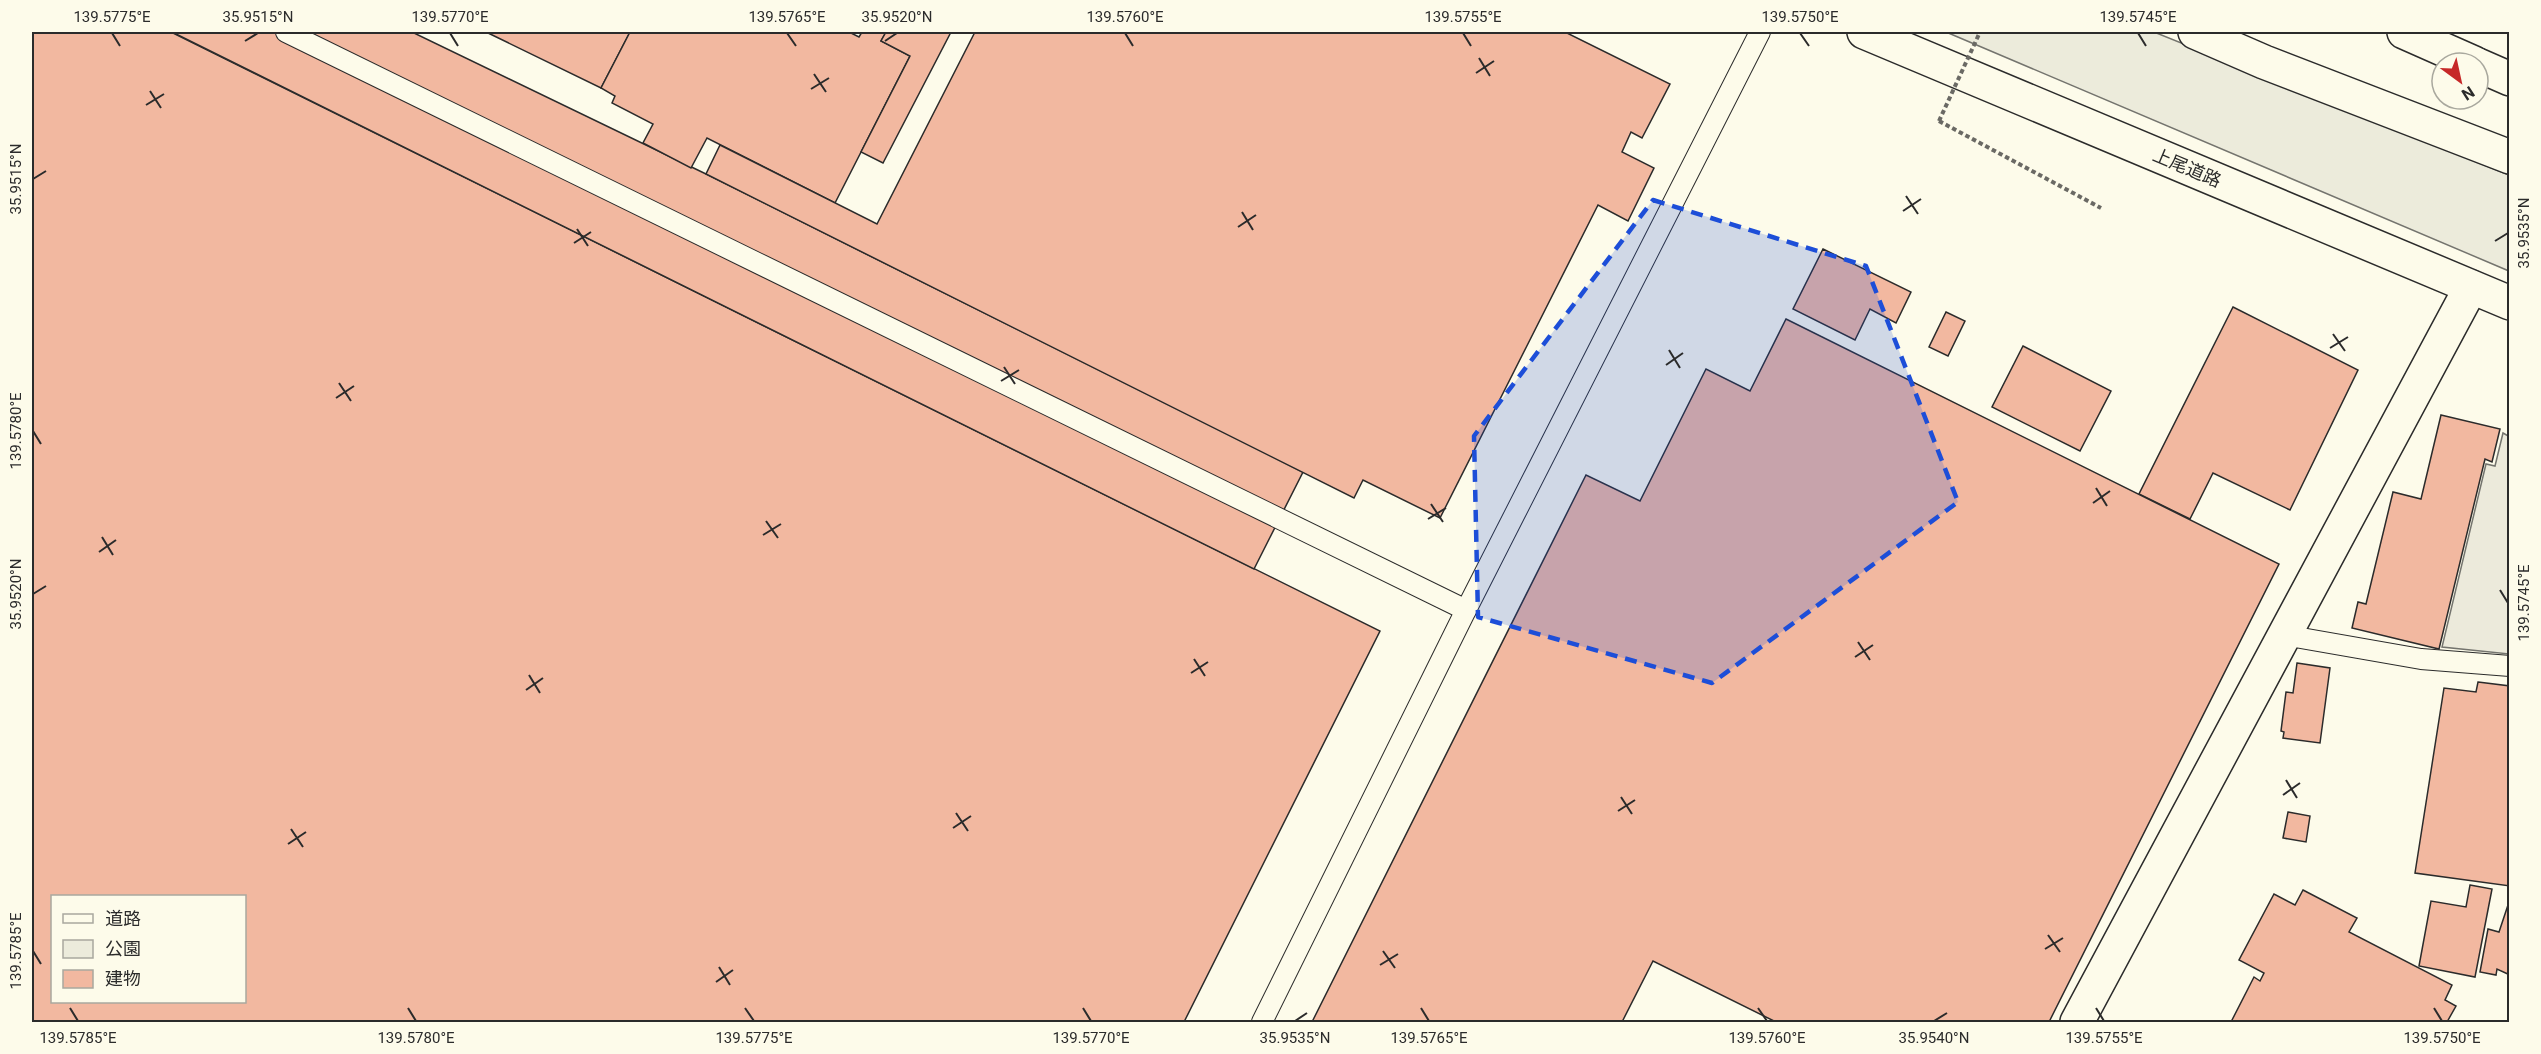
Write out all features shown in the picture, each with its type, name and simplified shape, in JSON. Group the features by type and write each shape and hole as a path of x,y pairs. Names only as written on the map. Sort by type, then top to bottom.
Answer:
{"main road":[{"name":"上尾道路","path":"1864,32 2510,303"},
{"path":"2195,32 2265,62 2510,158"},
{"path":"2404,32 2447,51"},
{"path":"2490,70 2510,79"},
{"path":"2077,1023 2471,287"}],"lane":[{"path":"285,32 1466,610"},
{"path":"1262,1023 1466,610 1760,32"},
{"path":"2284,635 2421,659 2510,666"}],"path":[{"path":"1980,32 1939,121 2101,208"}],"highlighted area":[{"path":"1653,200 1866,266 1958,502 1712,683 1478,617 1474,436"}],"green space":[{"path":"1946,32 2154,32 2509,175 2509,271"}],"shaded area":[{"path":"2503,433 2510,437 2509,654 2442,647 2486,464 2495,466"}],"building":[{"path":"32,32 171,32 1380,631 1184,1022 32,1022"},
{"path":"177,32 412,32 706,174 1303,472 1254,569 176,34"},
{"path":"486,32 630,32 601,88"},
{"path":"630,32 849,32 859,37 862,32 886,32 881,41 910,56 835,203 707,138 691,168 643,143 653,124 612,103 615,96 601,88"},
{"path":"886,32 951,32 883,163 861,152 910,56 881,41"},
{"path":"975,32 1565,32 1670,84 1642,138 1631,132 1622,152 1654,168 1628,221 1598,205 1440,518 1363,480 1354,498 706,174 720,145 877,224"},
{"path":"1823,249 1911,292 1896,323 1870,309 1855,340 1793,309"},
{"path":"2233,307 2358,370 2290,510 2213,473 2190,519 2139,494"},
{"path":"1946,312 1965,321 1948,356 1929,347"},
{"path":"1786,319 2279,564 2049,1022 1776,1022 1653,961 1622,1022 1312,1022 1586,475 1640,501 1706,369 1750,391"},
{"path":"2023,346 2111,391 2080,451 1992,407"},
{"path":"2441,415 2500,429 2492,462 2485,459 2439,649 2352,628 2358,602 2366,604 2393,492 2421,499"},
{"path":"2297,663 2330,668 2320,743 2283,738 2284,732 2281,731 2286,692 2293,693"},
{"path":"2478,682 2510,686 2510,886 2415,873 2444,688 2476,692"},
{"path":"2288,812 2310,816 2306,842 2283,838"},
{"path":"2470,885 2492,889 2475,977 2419,966 2431,901 2466,907"},
{"path":"2303,890 2357,918 2349,932 2452,985 2445,1000 2456,1006 2447,1022 2231,1022 2254,977 2260,981 2264,973 2239,960 2274,894 2295,905"},
{"path":"2510,899 2510,975 2497,969 2496,975 2480,972 2488,929 2499,932"}]}
